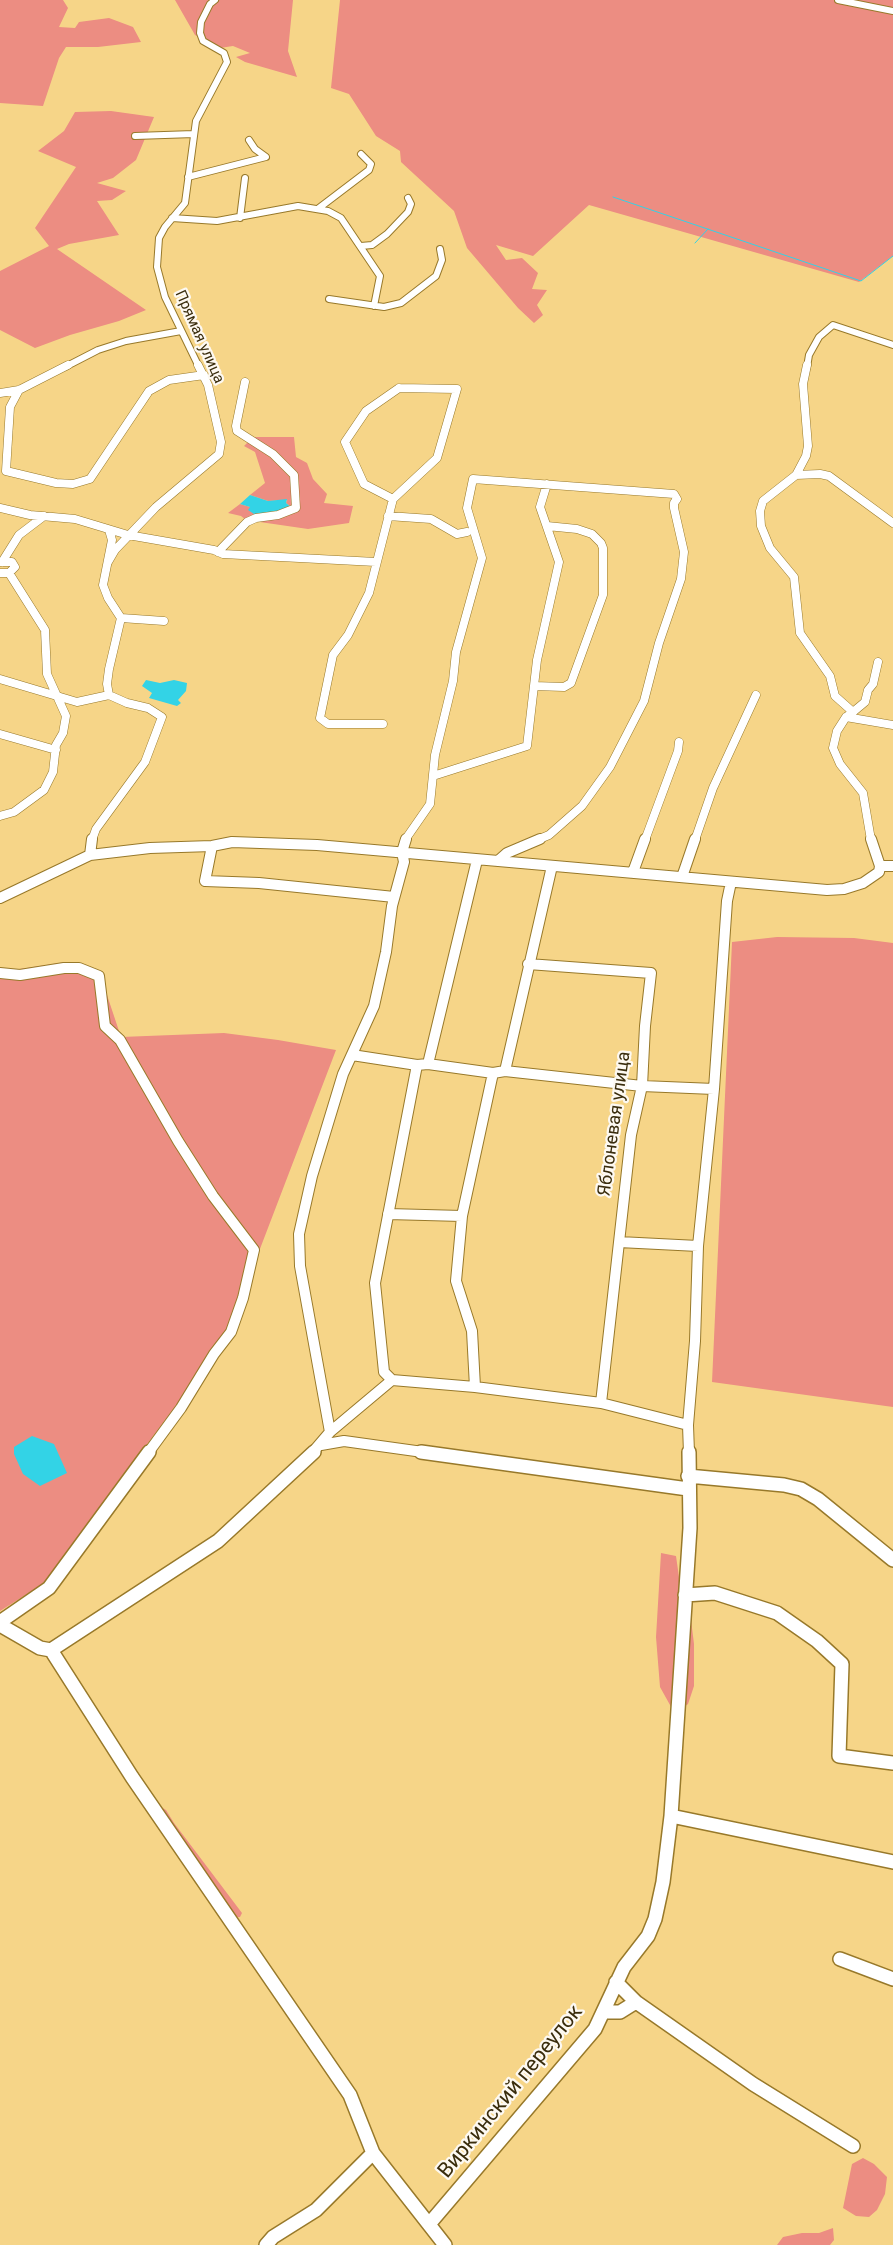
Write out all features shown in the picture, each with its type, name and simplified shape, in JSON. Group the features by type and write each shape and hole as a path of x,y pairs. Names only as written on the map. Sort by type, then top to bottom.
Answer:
{"street":[{"path":"172,218 185,203 196,121 227,62 224,53 204,41 200,34 201,22 210,4 215,0"},
{"path":"838,0 893,12"},
{"path":"135,136 194,134"},
{"path":"188,177 266,157 255,149 248,140"},
{"path":"320,208 369,170 371,164 361,154"},
{"path":"240,218 245,178"},
{"path":"361,246 372,245 387,234 408,212 411,204 408,198"},
{"path":"172,218 204,222 240,218 290,207 320,208 341,218 380,276 374,306"},
{"name":"Прямая улица","path":"108,562 115,550 128,535 156,508 219,454 220,430 204,375 165,297 157,267 159,238 172,218"},
{"path":"330,299 374,306 394,306 401,303 436,276 442,260 440,249"},
{"path":"893,345 834,325 819,337 809,355 803,384 808,446 803,465 796,475 764,501 760,511 761,526 770,548 794,578 797,616 804,641 830,676 835,696 850,714 893,726"},
{"path":"0,393 19,390 98,350 133,339 181,331"},
{"path":"19,390 10,407 6,471 56,483 73,484 90,479 149,391 169,380 204,375"},
{"path":"218,552 247,522 256,518 278,515 296,508 294,475 273,454 242,436 236,426 245,382"},
{"path":"383,724 328,724 320,718 333,654 348,635 369,593 393,499 437,458 457,389 398,388 366,411 345,442 364,484 393,499"},
{"path":"796,475 820,474 829,476 893,523"},
{"path":"330,1432 303,1283 299,1234 312,1176 343,1074 374,1006 386,952 394,898 404,862 402,852 406,838 430,804 435,755 453,681 456,652 482,558 467,508 473,479 674,494 677,499 674,503 674,508 684,552 683,567 681,579 659,643 644,701 610,767 582,806 564,824 549,835 507,853 498,861"},
{"path":"432,776 527,746 537,660 558,562 540,507 547,484"},
{"path":"0,508 30,515 74,519 128,535 223,554 250,557 376,562"},
{"path":"0,574 9,573 16,568 14,564 1,562 19,535 44,516"},
{"path":"388,516 431,519 457,534 467,532"},
{"path":"534,686 564,687 571,684 603,595 603,548 601,543 592,534 577,529 547,526"},
{"path":"90,855 90,844 96,828 145,762 162,717 156,712 109,695 107,684 109,669 121,618 108,598 103,585 112,540 109,530"},
{"path":"0,816 14,812 44,790 52,772 66,716 47,674 44,661 45,630 9,573"},
{"path":"121,618 164,622"},
{"path":"0,898 90,855 150,848 212,846 232,842 269,841 826,890 844,889 863,883 879,872 880,866 872,846 863,793 840,764 833,748 837,731 850,714 865,702 868,690 873,684 878,662"},
{"path":"0,679 77,702 109,695"},
{"path":"682,877 713,788 756,695"},
{"path":"0,734 56,750"},
{"path":"633,872 678,751 679,742"},
{"path":"0,807 14,812"},
{"path":"212,846 205,881 259,883 394,898"},
{"path":"477,860 422,1065 388,1214 375,1283 384,1372 392,1380 475,1387 601,1403 688,1425"},
{"path":"505,1071 552,866"},
{"path":"880,866 893,866"},
{"name":"Виркинский переулок","path":"430,2223 575,2055 595,2029 624,1967 648,1936 655,1919 663,1882 671,1816 690,1528 688,1425 695,1341 698,1246 714,1089 727,901 731,882"},
{"name":"Яблоневая улица","path":"528,964 651,973 645,1026 642,1086 631,1135 601,1403"},
{"path":"0,973 20,975 64,968 79,968 99,976 105,1026 120,1040 178,1141 213,1196 254,1250 243,1298 231,1332 214,1354 182,1408 49,1588 0,1624 40,1648 51,1650 218,1541 321,1445 330,1432 392,1380"},
{"path":"352,1055 493,1073 505,1071 642,1086 714,1089"},
{"path":"475,1387 472,1331 456,1281 462,1216 493,1073"},
{"path":"388,1214 462,1216"},
{"path":"619,1242 698,1246"},
{"path":"321,1445 344,1441 688,1489"},
{"path":"688,1476 784,1485 801,1489 818,1499 893,1560"},
{"path":"685,1595 715,1593 777,1613 816,1641 842,1664 839,1756 893,1763"},
{"path":"51,1650 132,1777 350,2095 373,2153 430,2223 445,2245"},
{"path":"671,1816 893,1862"},
{"path":"840,1959 893,1979"},
{"path":"616,1982 636,2002 752,2084 854,2146"},
{"path":"604,2012 620,2012 636,2002"},
{"path":"266,2245 273,2237 316,2210 373,2153"}],"shaded area":[{"path":"0,0 63,0 68,8 59,27 75,28 79,22 109,18 133,27 141,42 98,47 66,47 59,58 43,106 0,103"},
{"path":"175,0 293,0 288,51 297,77 245,62 236,57 250,53 233,46 220,48 195,35"},
{"path":"340,0 893,0 893,256 859,282 589,205 533,256 496,245 506,260 522,258 538,273 532,289 547,290 537,305 543,315 534,323 518,308 467,248 454,211 401,162 400,151 376,136 349,94 331,88"},
{"path":"111,111 154,117 136,160 113,178 97,183 126,191 112,200 97,201 119,235 69,244 57,249 146,310 119,321 70,335 35,348 0,330 0,271 49,246 35,228 76,167 38,151 64,131 75,112"},
{"path":"253,437 294,437 296,457 307,463 313,479 327,494 324,503 353,506 349,523 308,529 246,520 241,516 228,513 240,504 250,507 290,506 286,503 287,500 268,501 250,495 265,483 255,452 244,446"},
{"path":"777,937 854,938 893,943 893,1407 712,1382 732,942"},
{"path":"66,962 101,977 121,1037 224,1033 336,1050 237,1309 221,1345 43,1584 0,1611 0,972"},
{"path":"661,1553 676,1556 683,1605 691,1620 694,1644 694,1686 688,1704 675,1714 660,1687 656,1637"},
{"path":"161,1807 166,1810 242,1913 240,1917 234,1918 157,1811"},
{"path":"863,2158 874,2164 887,2177 885,2194 877,2210 869,2217 856,2216 843,2208 852,2164"},
{"path":"833,2228 834,2240 830,2245 777,2245 783,2237 802,2233 819,2233"}],"water":[{"path":"250,495 268,501 287,499 286,503 291,507 274,512 254,514 248,510 250,507 240,504"},
{"path":"146,680 160,683 174,680 187,683 186,691 178,700 181,703 177,706 149,698 152,693 142,686"},
{"path":"32,1436 54,1444 67,1473 40,1486 23,1474 14,1454 14,1447"}],"waterway":[{"path":"613,197 708,229"},
{"path":"695,243 708,229"},
{"path":"708,229 861,281 893,256"}]}
